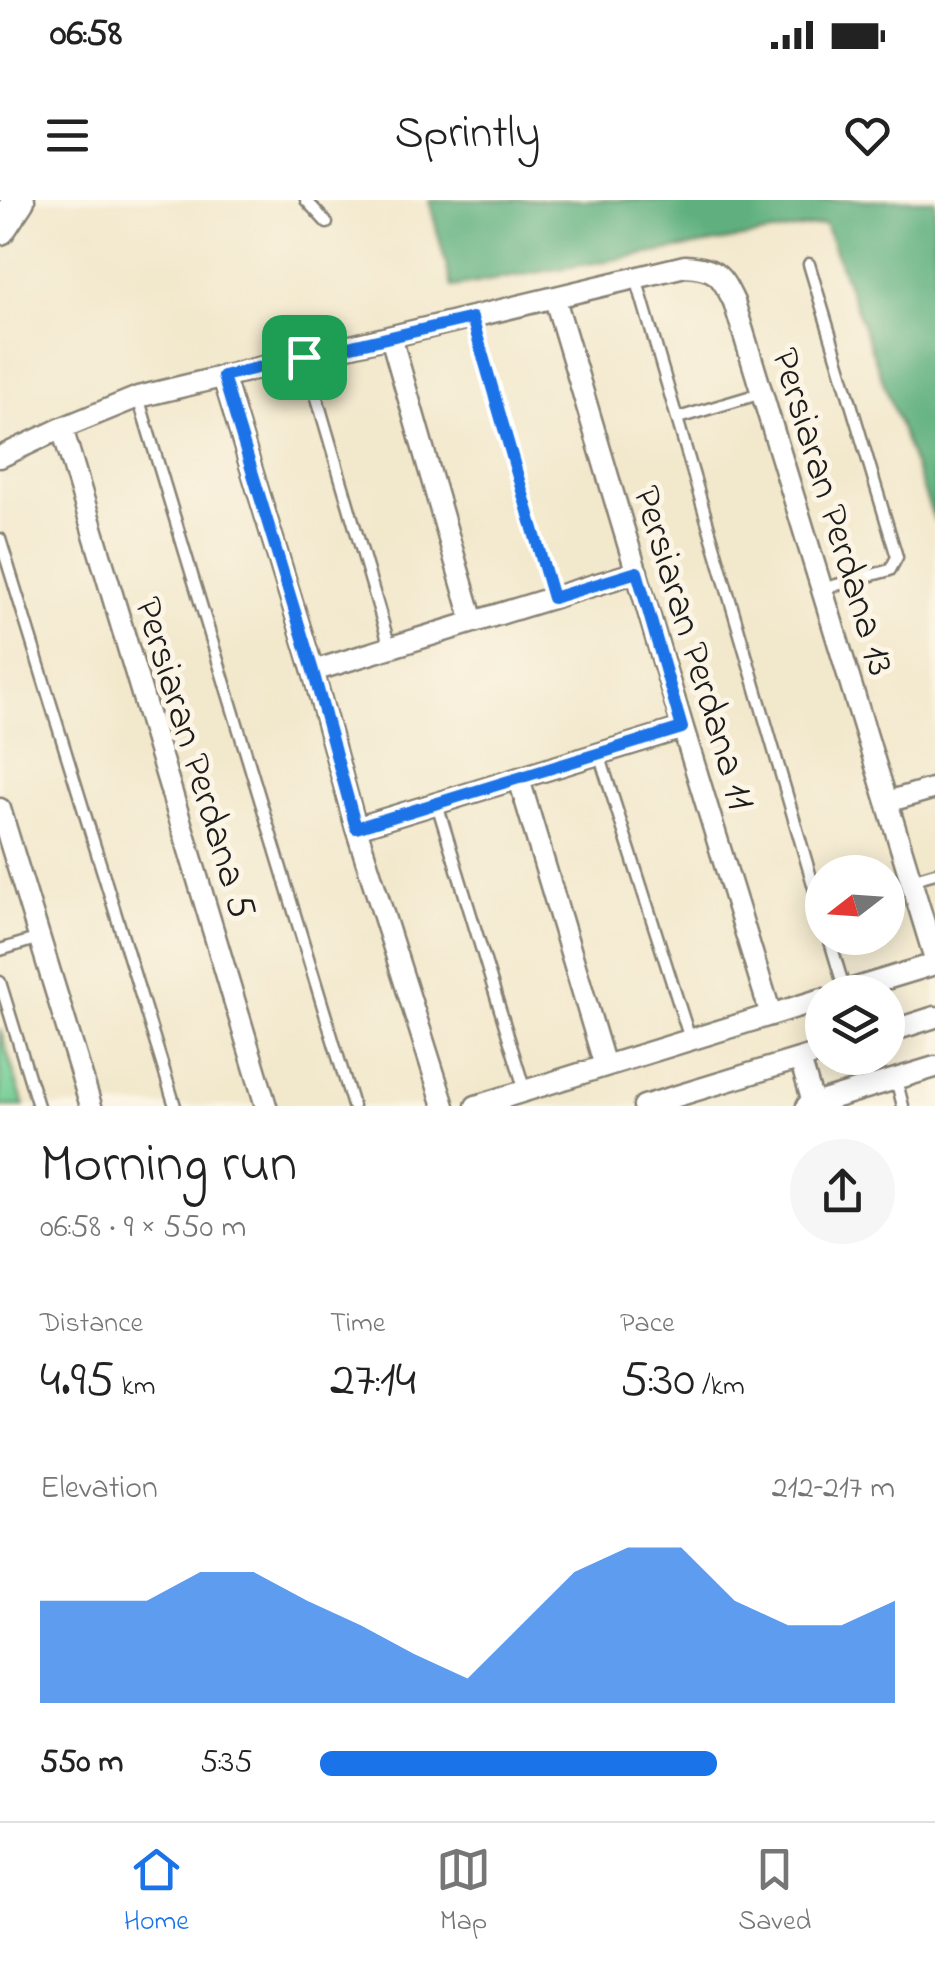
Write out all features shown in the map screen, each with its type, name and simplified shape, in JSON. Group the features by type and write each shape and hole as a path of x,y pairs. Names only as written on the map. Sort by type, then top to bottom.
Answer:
{"main road":[{"path":"0,229 19,200"}],"street":[{"name":"Persiaran Perdana 13","path":"636,278 685,266 704,267 722,277 734,302 935,962"},
{"path":"0,457 138,397 636,278"},
{"name":"Persiaran Perdana 11","path":"554,299 771,1015"},
{"path":"391,337 473,622"},
{"path":"223,376 313,671 356,828 444,1106"},
{"name":"Persiaran Perdana 5","path":"62,428 266,1106"},
{"path":"313,671 637,572"},
{"path":"356,828 682,728"},
{"path":"519,779 606,1066"},
{"path":"887,802 935,788"},
{"path":"0,809 91,1106"},
{"path":"896,975 935,962"},
{"path":"476,1106 805,1004"},
{"path":"905,1027 935,1017"},
{"path":"644,1106 805,1057"},
{"path":"800,1058 812,1105 935,1068"}],"lane":[{"path":"306,200 327,223"},
{"path":"809,264 897,557 890,570 822,590"},
{"path":"636,278 805,856"},
{"path":"472,318 553,598"},
{"path":"304,357 390,648"},
{"path":"678,418 762,393"},
{"path":"138,397 353,1106"},
{"path":"0,539 175,1106"},
{"path":"599,754 690,1040"},
{"path":"437,804 525,1091"},
{"path":"911,880 935,873"},
{"path":"0,950 40,938"},
{"path":"0,982 38,1106"},
{"path":"896,1079 903,1106"}],"green space":[{"path":"429,200 935,200 935,522 825,224 452,287"},
{"path":"0,1029 24,1106 0,1106"}],"route":[{"path":"472,318 553,598 637,572 682,728 356,828 313,671 223,376 304,357 472,318"}]}
